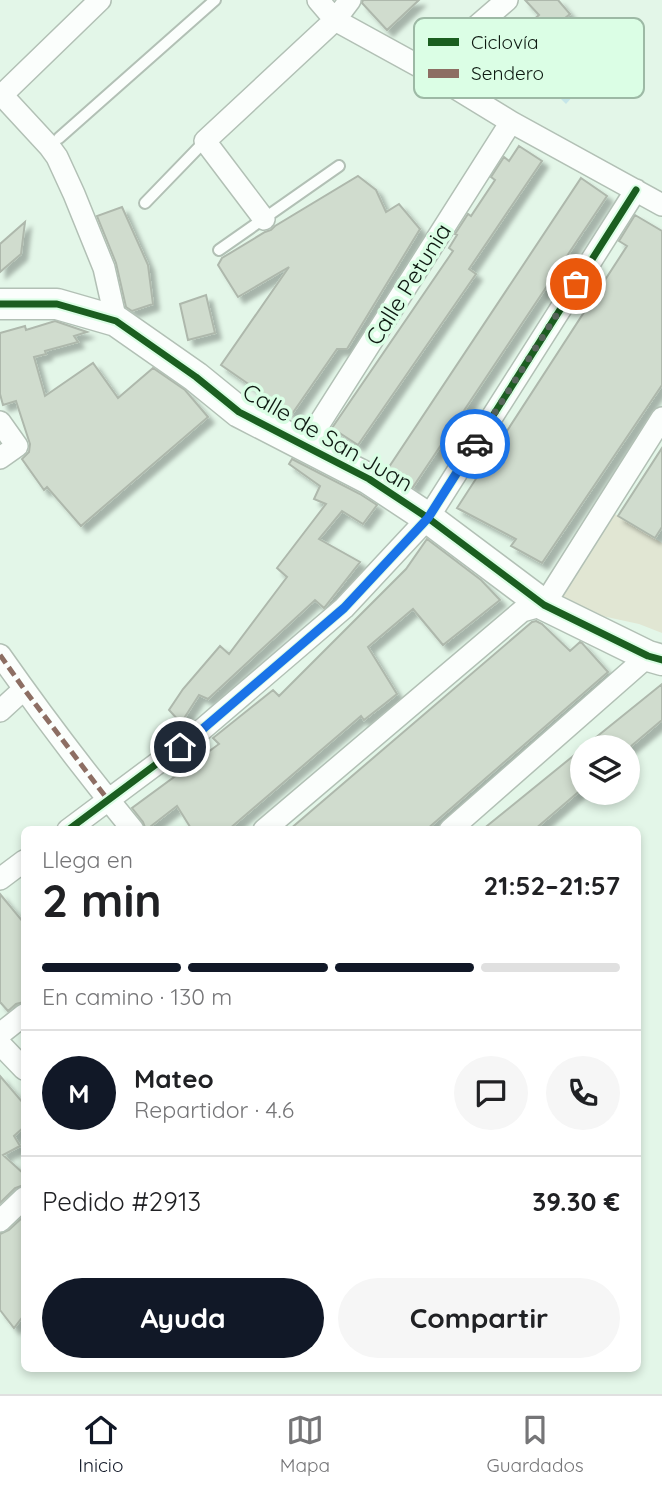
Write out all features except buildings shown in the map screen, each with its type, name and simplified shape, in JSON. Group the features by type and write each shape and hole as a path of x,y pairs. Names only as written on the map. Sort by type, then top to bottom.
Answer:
{"street":[{"path":"100,0 1,94 57,158 104,268 116,321"},
{"path":"318,0 335,20 414,63"},
{"path":"264,219 205,141 335,20 350,0"},
{"path":"486,18 507,0"},
{"path":"473,98 662,205"},
{"name":"Calle Petunia","path":"305,446 511,122"},
{"path":"73,826 198,733 344,608 428,518 636,190"},
{"name":"Calle de San Juan","path":"0,304 57,304 116,321 196,377 239,412 369,479 428,518 544,605 655,658"},
{"path":"269,826 522,611 544,605 662,418"},
{"path":"0,422 8,452"},
{"path":"0,654 130,826"},
{"path":"455,826 655,658"},
{"path":"0,711 24,689"},
{"path":"0,879 21,863"},
{"path":"0,1034 21,1017"},
{"path":"0,1044 21,1066"},
{"path":"0,1222 21,1201"}],"lane":[{"path":"59,138 215,0"},
{"path":"145,203 205,141"},
{"path":"219,250 339,166"}],"green space":[{"path":"615,514 662,543 662,633 639,624 602,616 561,599"}],"water":[{"path":"560,98 571,98 566,104"}],"marked path":[{"path":"0,655 108,800"}],"cycle path":[{"path":"73,826 198,733 344,608 428,518 636,190"},
{"path":"0,304 57,304 116,321 196,377 239,412 369,479 428,518 544,605 648,656 662,660"}],"way so far":[{"path":"475,444 576,284"}],"route":[{"path":"180,747 344,608 428,518 475,444"}]}
